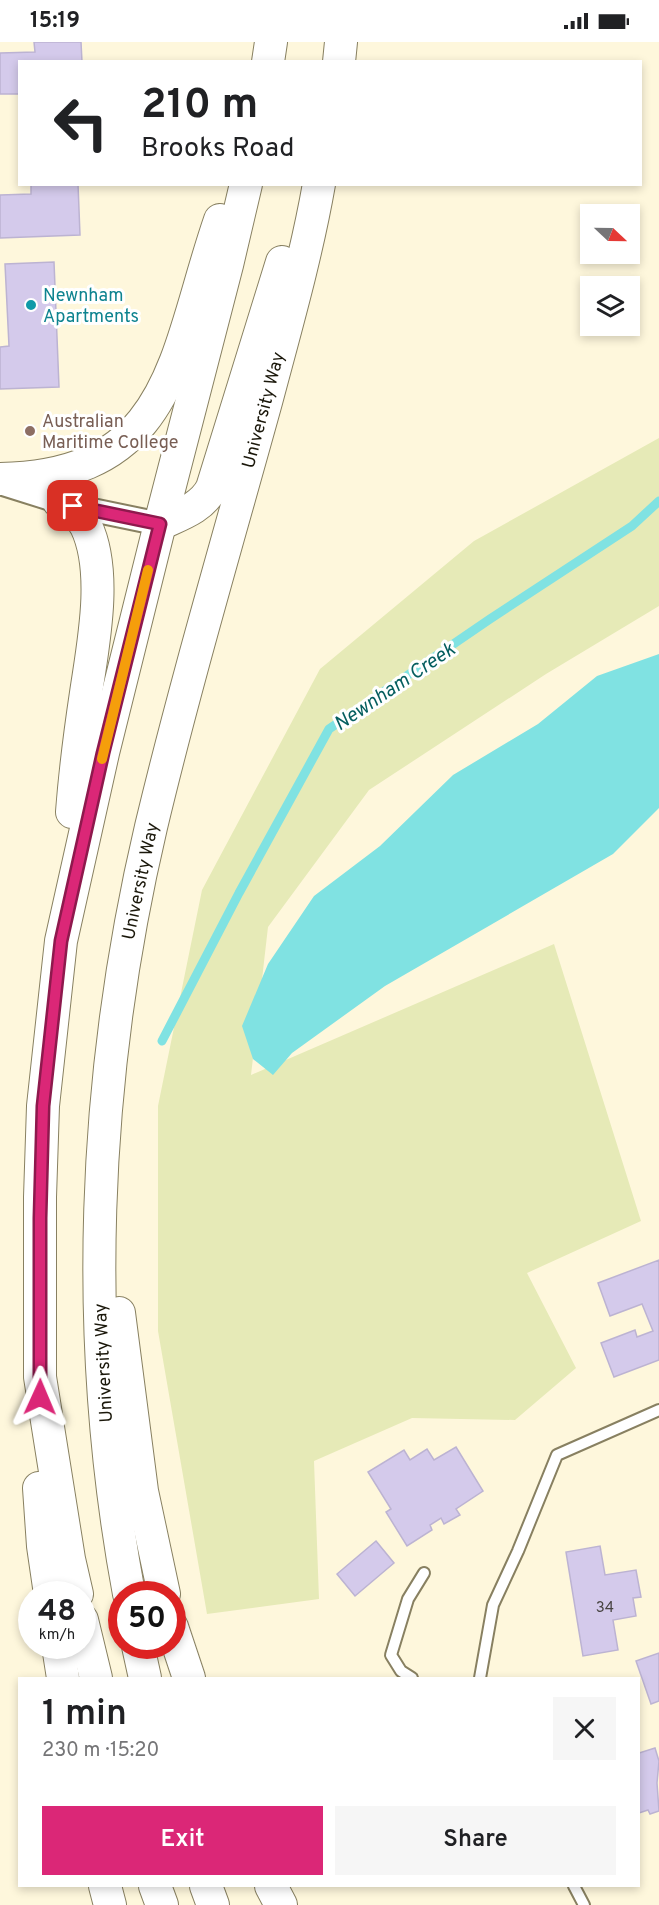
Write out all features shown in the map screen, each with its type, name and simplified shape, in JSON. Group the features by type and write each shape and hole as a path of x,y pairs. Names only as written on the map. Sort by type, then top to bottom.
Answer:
{"main road":[{"path":"268,60 271,42"},
{"path":"339,60 341,42"},
{"path":"0,481 44,476 88,464 119,446 144,421 161,396 174,365 231,186"},
{"path":"61,941 103,753 246,186"},
{"path":"160,524 198,505 213,488 305,186"},
{"name":"University Way","path":"127,1581 115,1515 107,1436 99,1280 99,1192 118,996 150,830 295,295 320,186"},
{"path":"48,1581 38,1476 43,1106 61,941 73,794 94,648 96,569 93,548 85,525 78,514 59,502"},
{"path":"108,1081 118,1299 142,1491 161,1581"},
{"path":"40,1377 74,1581"},
{"path":"60,1659 63,1677"},
{"path":"91,1659 96,1677"},
{"path":"141,1659 145,1677"},
{"path":"183,1659 189,1677"},
{"path":"105,1887 110,1905"},
{"path":"155,1887 162,1905"},
{"path":"206,1887 213,1905"},
{"path":"272,1887 281,1905"}],"street":[{"path":"0,481 59,502 160,524"}],"lane":[{"path":"480,1677 493,1605 518,1551 556,1455 659,1410"},
{"path":"411,1677 402,1671 391,1655 408,1599 424,1573"},
{"path":"575,1887 584,1905"}],"green space":[{"path":"659,438 659,606 546,674 369,790 268,927 251,1075 554,944 641,1221 527,1273 576,1368 515,1420 412,1418 314,1461 319,1599 207,1614 158,1331 158,1106 202,890 320,669 474,541"}],"water":[{"path":"659,654 659,808 613,854 385,986 292,1053 273,1075 253,1059 242,1026 268,964 314,896 380,846 453,775 538,724 597,676"}],"building":[{"path":"34,42 81,42 82,60 18,60 18,94 0,94 0,53 35,52"},
{"name":"Newnham Apartments","path":"31,186 78,186 80,235 0,238 0,195 31,194"},
{"name":"Newnham Apartments","path":"54,262 59,387 0,389 0,347 9,346 5,264"},
{"path":"659,1260 659,1360 614,1377 601,1343 635,1330 637,1337 653,1331 642,1304 610,1316 598,1283"},
{"path":"456,1447 483,1491 456,1509 460,1515 444,1524 441,1518 430,1525 432,1530 407,1546 386,1512 391,1509 368,1472 404,1450 410,1460 427,1449 434,1460"},
{"path":"376,1541 394,1563 355,1596 337,1574"},
{"path":"600,1546 605,1575 636,1570 641,1597 633,1598 636,1616 613,1620 618,1650 583,1656 566,1552"},
{"path":"659,1653 659,1701 651,1704 636,1661"},
{"path":"655,1748 659,1761 657,1783 659,1811 650,1814 648,1810 640,1813 640,1753"}],"waterway":[{"name":"Newnham Creek","path":"162,1041 239,893 329,729 632,526 659,501"}],"slow traffic":[{"path":"102,759 148,570"}],"place":[{"name":"Newnham Apartments","path":"31,305"},
{"name":"Australian Maritime College","path":"30,431"}],"route":[{"path":"40,1397 40,1218 43,1106 61,941 103,753 160,524 73,506"}]}
